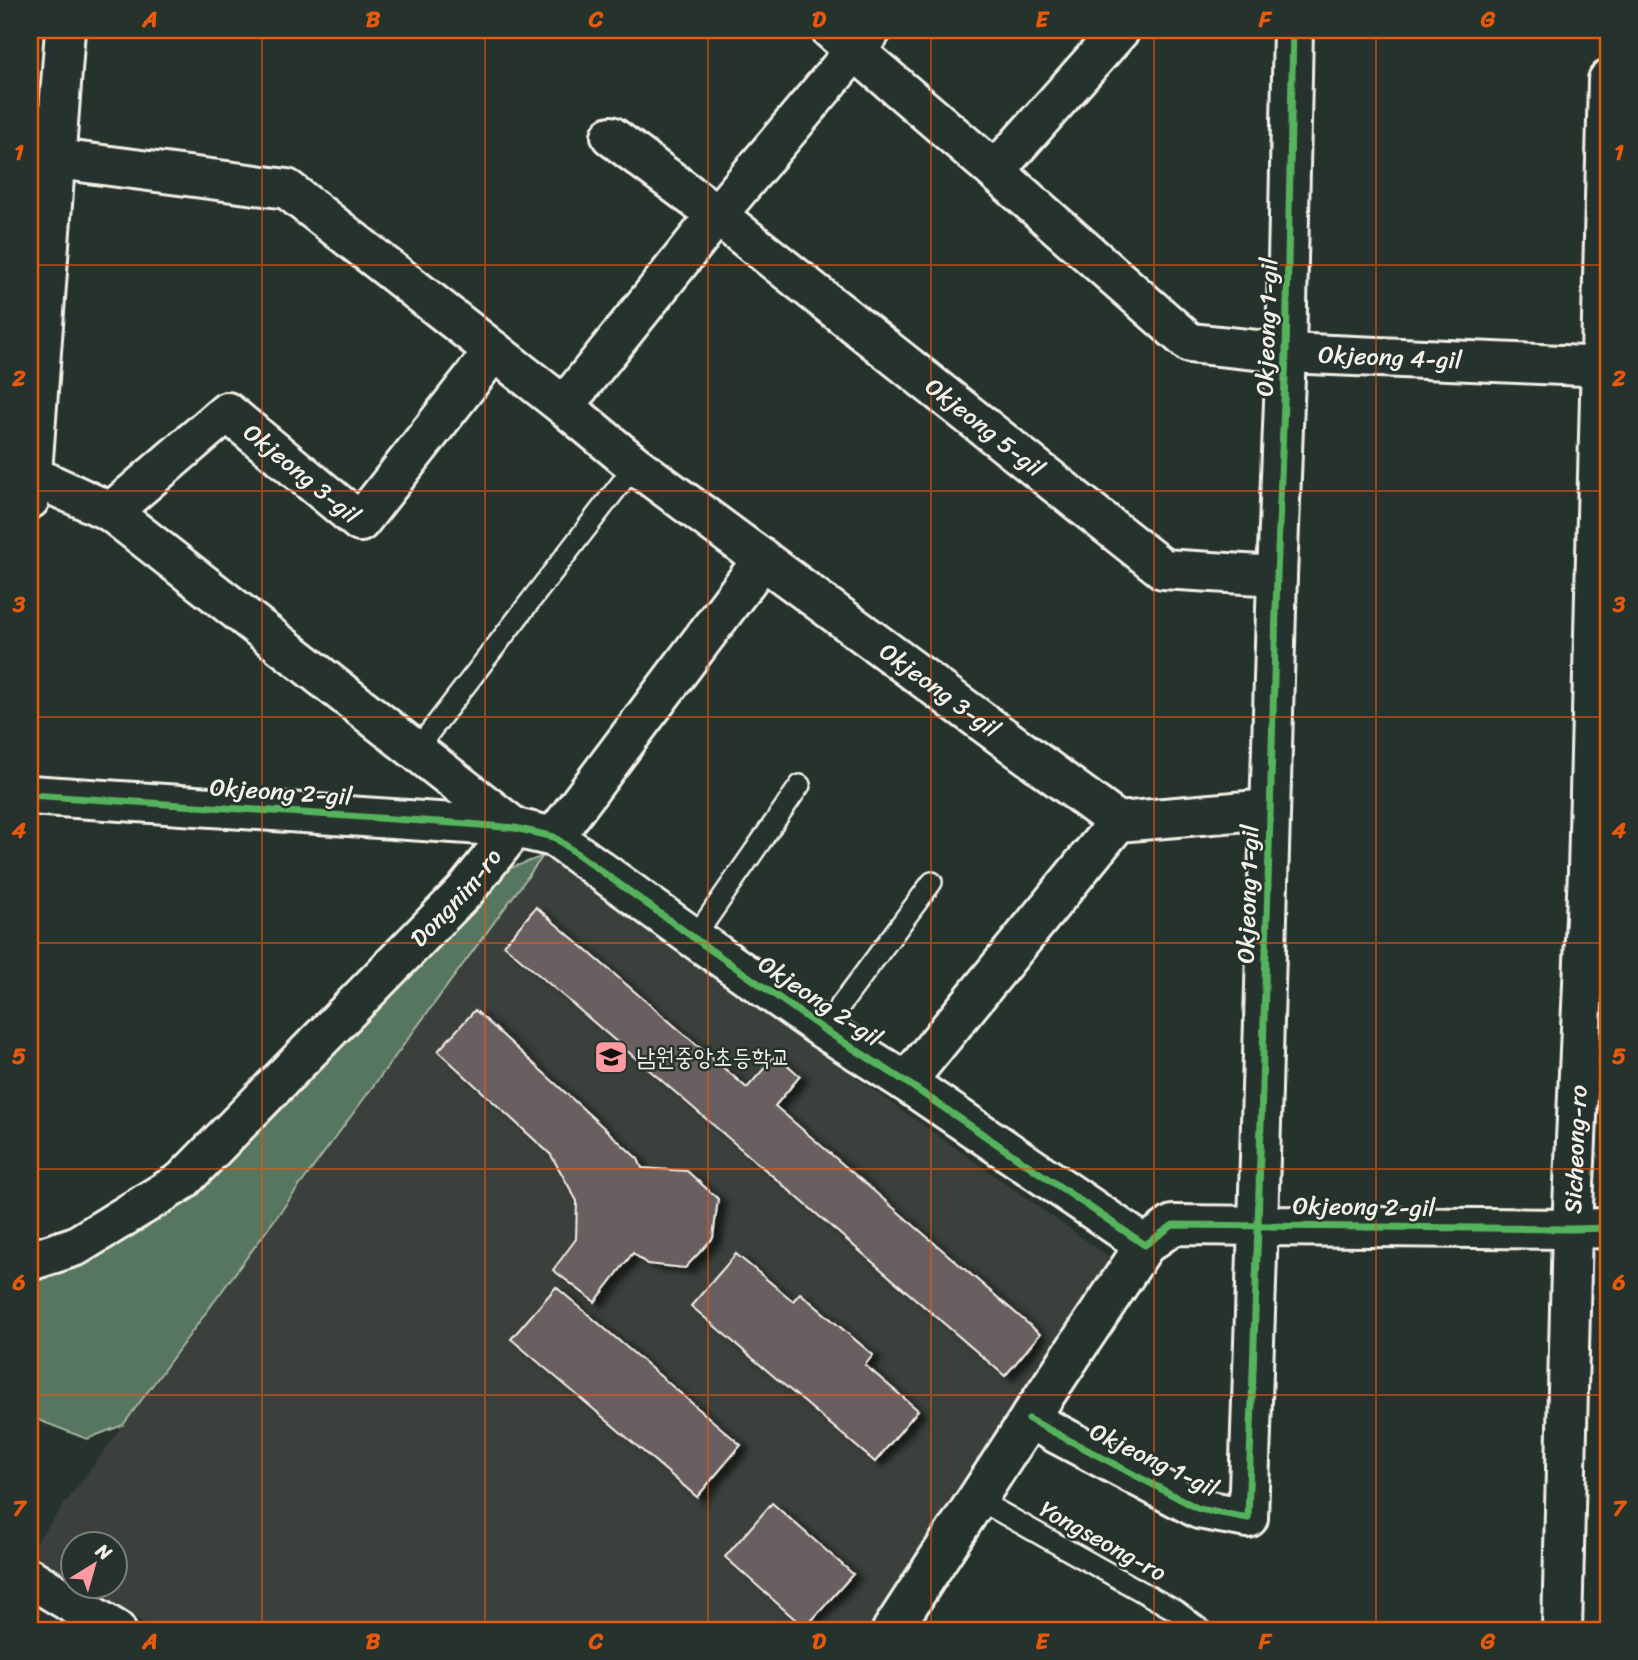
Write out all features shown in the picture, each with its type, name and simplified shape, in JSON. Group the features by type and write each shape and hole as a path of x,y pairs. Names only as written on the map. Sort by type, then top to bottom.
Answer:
{"street":[{"name":"Dongnim-ro","path":"30,1261 76,1246 182,1181 466,891 515,828 111,512 31,487 32,434 57,159 65,30"},
{"path":"995,171 1120,30"},
{"name":"Okjeong 1-gil","path":"1029,1419 1199,1509 1248,1518 1286,353 1293,30"},
{"path":"564,405 717,215 853,37"},
{"name":"Okjeong 4-gil","path":"853,37 995,171 1189,343 1286,353 1604,367"},
{"name":"Sicheong-ro","path":"1562,1630 1590,1229 1598,873 1608,80"},
{"name":"Okjeong 5-gil","path":"611,136 717,215 1163,569 1277,576"},
{"name":"Okjeong 3-gil","path":"57,159 287,189 564,405 635,465 1118,822"},
{"name":"Okjeong 3-gil","path":"111,512 227,412 360,522 494,351"},
{"path":"554,837 763,559"},
{"name":"Okjeong 2-gil","path":"30,795 515,828 554,837 823,1029 906,1082 1145,1245 1173,1225 1590,1229"},
{"path":"906,1082 1118,822 1270,809"},
{"path":"892,1630 1145,1245"},
{"path":"30,1578 116,1630"}],"lane":[{"path":"416,750 635,465"},
{"path":"694,939 800,785"},
{"name":"Okjeong 2-gil","path":"823,1029 933,883"},
{"name":"Yongseong-ro","path":"977,1499 1178,1612 1202,1630"}],"shaded area":[{"name":"남원중앙초등학교","path":"543,856 1112,1259 871,1630 156,1630 106,1600 130,1600 130,1530 60,1530 60,1571 30,1551"}],"green space":[{"path":"543,856 123,1425 87,1439 33,1418 30,1415 30,1277 96,1258 193,1189 508,869"}],"building":[{"path":"536,907 747,1088 776,1055 800,1076 775,1106 1040,1334 1005,1376 504,945"},
{"path":"475,1010 638,1159 642,1168 687,1171 718,1199 713,1238 685,1268 647,1264 633,1253 595,1302 553,1270 576,1239 577,1201 551,1155 438,1051"},
{"path":"736,1254 793,1301 800,1293 873,1355 865,1365 918,1410 875,1462 691,1306"},
{"path":"556,1287 741,1445 697,1497 511,1339"},
{"path":"772,1503 853,1574 805,1628 725,1557"}],"cycle path":[{"path":"1029,1419 1199,1509 1248,1518 1286,353 1293,30"},
{"path":"30,795 468,824 515,828 554,837 823,1029 906,1082 1145,1245 1173,1225 1608,1228"}],"place":[{"name":"남원중앙초등학교","path":"611,1057"}]}
